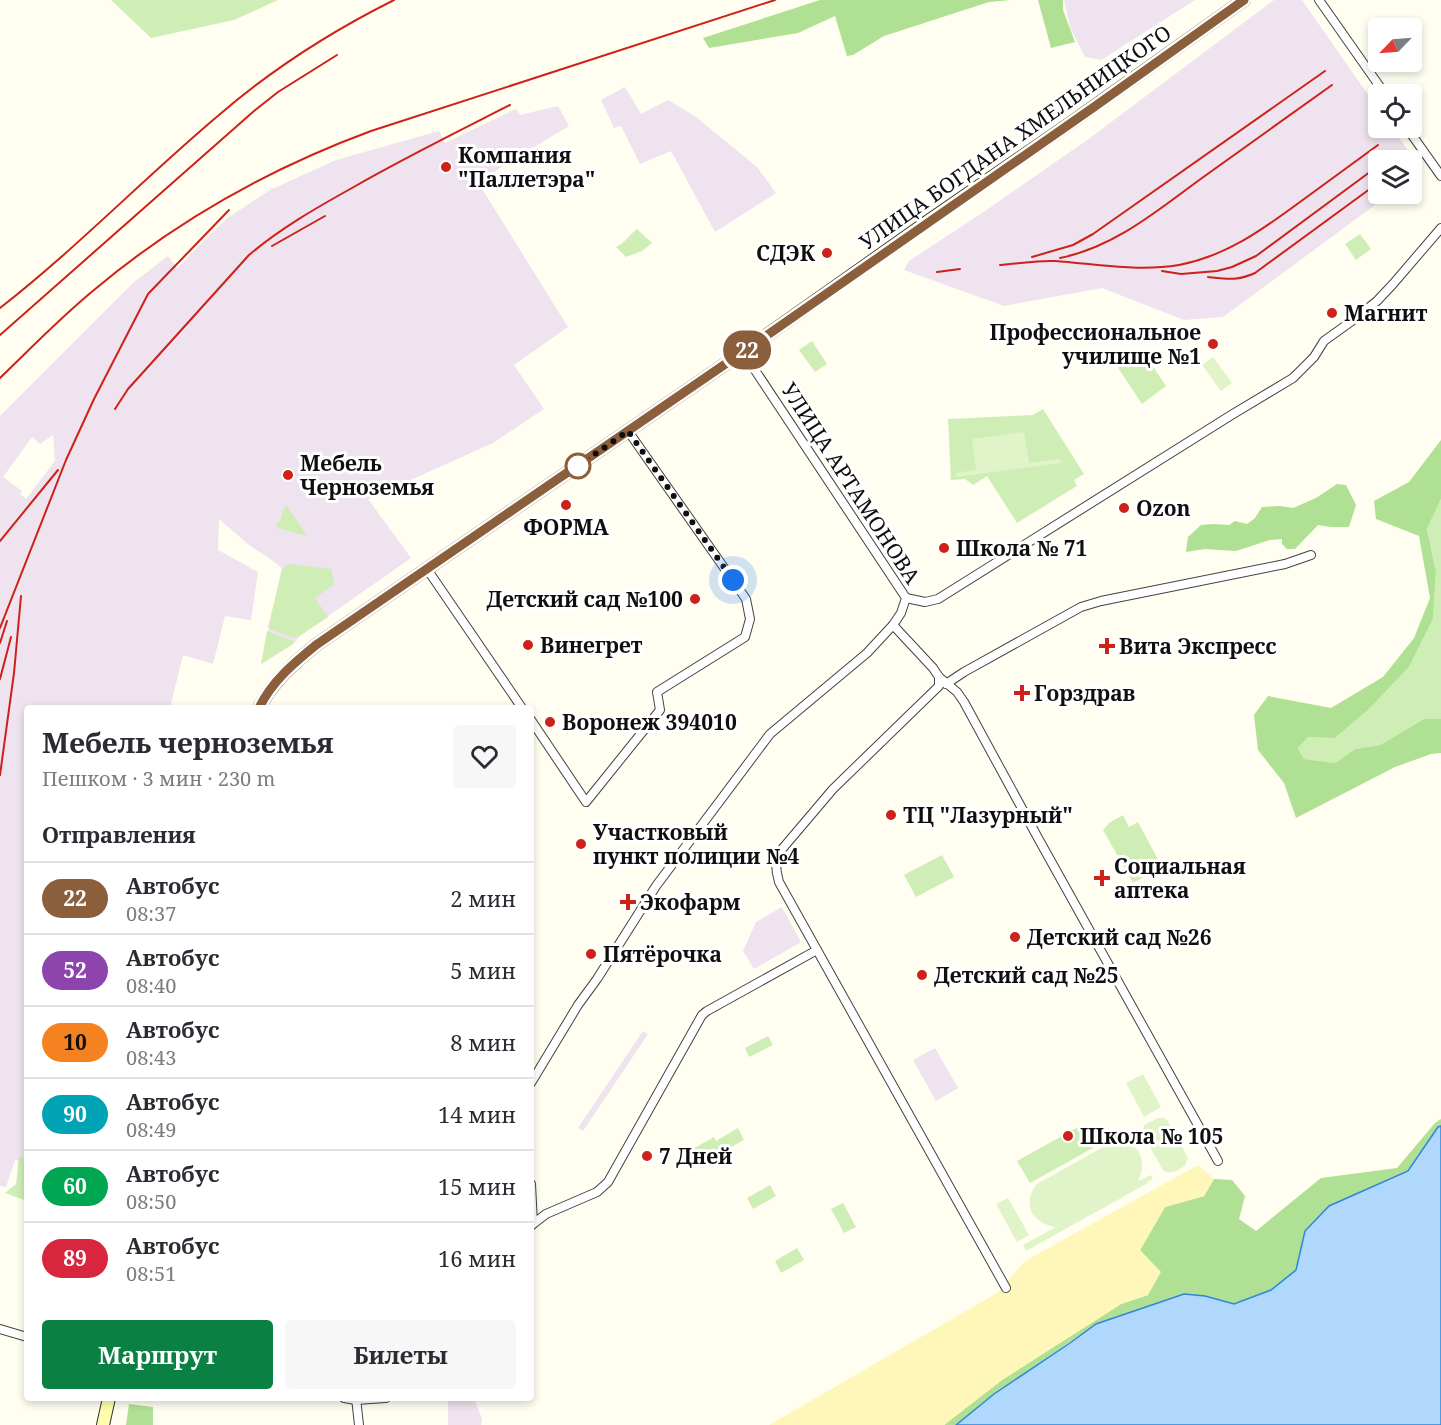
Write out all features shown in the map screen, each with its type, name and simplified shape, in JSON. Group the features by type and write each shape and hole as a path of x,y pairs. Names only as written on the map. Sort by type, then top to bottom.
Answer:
{"main road":[{"name":"УЛИЦА БОГДАНА ХМЕЛЬНИЦКОГО","path":"261,705 274,684 297,660 340,628 743,352 1085,114 1244,0"},
{"path":"103,1425 108,1401"}],"street":[{"path":"1319,0 1377,84"},
{"path":"1414,138 1441,176"},
{"path":"906,598 925,602 938,599 1293,378 1314,357 1324,341 1377,301 1441,228"},
{"name":"УЛИЦА АРТАМОНОВА","path":"534,1078 578,1005 656,886 770,734 867,652 893,625 901,613 906,598 743,352"},
{"path":"534,724 586,802 660,710 657,692 745,637 750,619 746,599 628,431"},
{"path":"946,684 1081,607 1285,564 1311,555"},
{"path":"427,569 520,705"},
{"path":"893,625 964,702 1218,1161"},
{"path":"939,677 939,686 833,789 777,855 775,863 779,882 1006,1288"},
{"path":"534,1223 546,1214 597,1192 608,1182 706,1011 817,950"},
{"path":"0,1329 24,1336"},
{"path":"356,1401 359,1425"}],"shaded area":[{"path":"1064,0 1195,0 1101,60 1085,57 1070,27"},
{"path":"1274,0 1302,0 1368,95 1368,138 1399,138 1408,150 1368,150 1368,204 1376,204 1223,317 1184,320 1102,288 1004,306 904,270 909,261 1090,138"},
{"path":"625,87 641,114 668,100 696,117 757,167 776,193 715,232 671,151 640,164 621,126 614,128 601,100"},
{"path":"558,106 569,126 501,167 479,184 568,327 514,365 544,409 493,443 368,499 411,558 301,635 293,644 261,664 282,569 219,519 218,550 258,572 251,620 225,616 213,664 183,655 171,705 24,705 24,1162 15,1160 6,1187 0,1186 0,416 134,282 168,256 177,268 226,219 270,190 336,160 439,131 445,143 516,109 520,115","holes":["53,435 55,461 26,499 20,494 22,491 3,477 32,437 40,444"]},
{"path":"782,907 801,942 754,969 743,951 756,922"},
{"path":"643,1031 648,1034 583,1131 578,1128"},
{"path":"935,1048 958,1088 936,1101 913,1060"},
{"path":"448,1401 475,1401 482,1419 481,1425 448,1425"}],"green space":[{"path":"111,0 278,0 234,20 151,38"},
{"path":"820,0 1011,0 989,2 884,36 853,55 847,56 835,16 798,33 709,48 703,38"},
{"path":"1038,0 1063,0 1063,10 1075,42 1051,48"},
{"path":"637,229 652,243 642,251 626,257 616,247"},
{"path":"1360,234 1371,249 1356,260 1345,244"},
{"path":"812,341 827,364 815,372 799,350"},
{"path":"1144,353 1166,386 1142,404 1113,360"},
{"path":"1213,357 1232,383 1221,391 1202,365"},
{"path":"1043,409 1084,474 1074,480 1077,486 1017,523 987,476 973,485 965,479 951,480 948,419 1033,415"},
{"path":"1024,432 1029,463 1060,459 1061,463 956,477 955,473 976,470 972,439"},
{"path":"1441,440 1441,499 1427,528 1436,572 1433,619 1409,667 1369,709 1335,738 1308,737 1298,748 1304,759 1335,763 1355,749 1380,745 1424,719 1441,719 1441,753 1431,754 1395,767 1296,818 1284,783 1258,750 1254,715 1268,696 1331,708 1383,677 1414,638 1430,598 1419,536 1376,519 1374,501 1409,482"},
{"path":"1337,484 1346,485 1356,505 1349,527 1318,525 1295,549 1287,549 1282,544 1282,539 1270,540 1236,551 1205,549 1186,552 1188,537 1201,525 1229,525 1235,521 1247,524 1255,518 1262,507 1293,508 1316,498"},
{"path":"1441,499 1441,719 1424,719 1380,745 1355,749 1335,763 1304,759 1298,748 1308,737 1335,738 1369,709 1409,667 1433,619 1436,572 1427,527"},
{"path":"287,506 307,536 276,526"},
{"path":"288,564 331,569 334,584 315,598 328,617 293,638 268,628 282,569"},
{"path":"267,631 293,641 293,644 261,664"},
{"path":"1123,815 1129,827 1138,822 1162,867 1133,883 1103,830 1109,823"},
{"path":"942,855 954,877 916,897 904,875"},
{"path":"768,1036 773,1045 749,1057 745,1048"},
{"path":"1143,1074 1161,1107 1144,1117 1126,1083"},
{"path":"1158,1118 1167,1120 1188,1158 1185,1166 1174,1172 1163,1170 1142,1133 1144,1125"},
{"path":"1441,1119 1441,1126 1408,1171 1305,1231 1296,1270 1271,1290 1234,1304 1205,1296 1096,1324 994,1394 955,1425 944,1425 1002,1380 1121,1304 1148,1295 1140,1250 1165,1207 1204,1196 1214,1179 1232,1180 1245,1196 1239,1219 1256,1231 1321,1178 1397,1168"},
{"path":"1080,1126 1093,1148 1030,1183 1017,1161"},
{"path":"738,1128 744,1140 722,1152 724,1156 703,1168 693,1149 714,1137 716,1141"},
{"path":"1112,1142 1129,1143 1135,1147 1139,1152 1142,1165 1138,1181 1151,1175 1153,1179 1026,1251 1023,1245 1056,1227 1041,1222 1032,1212 1030,1198 1037,1184"},
{"path":"19,1157 24,1158 24,1200 5,1193 16,1184"},
{"path":"770,1185 776,1196 753,1209 747,1198"},
{"path":"1008,1198 1029,1235 1017,1242 996,1204"},
{"path":"843,1203 856,1227 844,1233 831,1209"},
{"path":"797,1248 804,1260 781,1273 775,1261"},
{"path":"129,1404 153,1407 153,1425 126,1425"}],"sand":[{"path":"1198,1165 1214,1179 1204,1196 1165,1207 1140,1250 1161,1272 1148,1295 1121,1304 1002,1380 944,1425 769,1425 997,1293 1025,1261"}],"water":[{"path":"1441,1126 1441,1425 956,1425 994,1394 1096,1324 1184,1294 1205,1296 1234,1304 1271,1290 1296,1270 1305,1231 1329,1206 1408,1171 1438,1127"}],"railway":[{"path":"0,308 239,98 303,52 394,0"},
{"path":"0,378 70,311 125,265 191,219 261,179 371,131 775,0"},
{"path":"0,335 254,111 278,92 337,55"},
{"path":"1032,257 1073,245 1093,234 1325,71"},
{"path":"1060,258 1099,245 1135,226 1332,85"},
{"path":"115,409 128,389 249,255 261,245 299,219 339,196 510,105"},
{"path":"1000,265 1048,261 1148,268 1196,261 1243,241 1378,145"},
{"path":"1162,271 1181,274 1217,271 1256,256 1368,173"},
{"path":"1208,277 1227,279 1255,273 1368,190"},
{"path":"0,628 66,460 94,399 148,294 229,210"},
{"path":"272,246 325,216"},
{"path":"937,272 960,269"},
{"path":"0,541 58,470"},
{"path":"0,775 14,673 21,596"},
{"path":"0,643 7,621"},
{"path":"0,679 11,637"}],"bus line":[{"name":"22","path":"260,705 284,672 316,645 753,345 1244,0"}],"place":[{"name":"Компания \"Паллетэра\"","path":"446,167"},
{"name":"СДЭК","path":"827,253"},
{"name":"Магнит","path":"1332,313"},
{"name":"Профессиональное училище №1","path":"1213,344"},
{"name":"Мебель Черноземья","path":"288,475"},
{"name":"ФОРМА","path":"566,505"},
{"name":"Ozon","path":"1124,508"},
{"name":"Школа № 71","path":"944,548"},
{"name":"Детский сад №100","path":"695,599"},
{"name":"Винегрет","path":"528,645"},
{"name":"Вита Экспресс","path":"1107,646"},
{"name":"Горздрав","path":"1022,693"},
{"name":"Воронеж 394010","path":"550,722"},
{"name":"ТЦ \"Лазурный\"","path":"891,815"},
{"name":"Участковый пункт полиции №4","path":"581,844"},
{"name":"Социальная аптека","path":"1102,878"},
{"name":"Экофарм","path":"628,902"},
{"name":"Детский сад №26","path":"1015,937"},
{"name":"Пятёрочка","path":"591,954"},
{"name":"Детский сад №25","path":"922,975"},
{"name":"Школа № 105","path":"1068,1136"},
{"name":"7 Дней","path":"647,1156"}],"route":[{"path":"578,466 628,431 733,580"}]}
